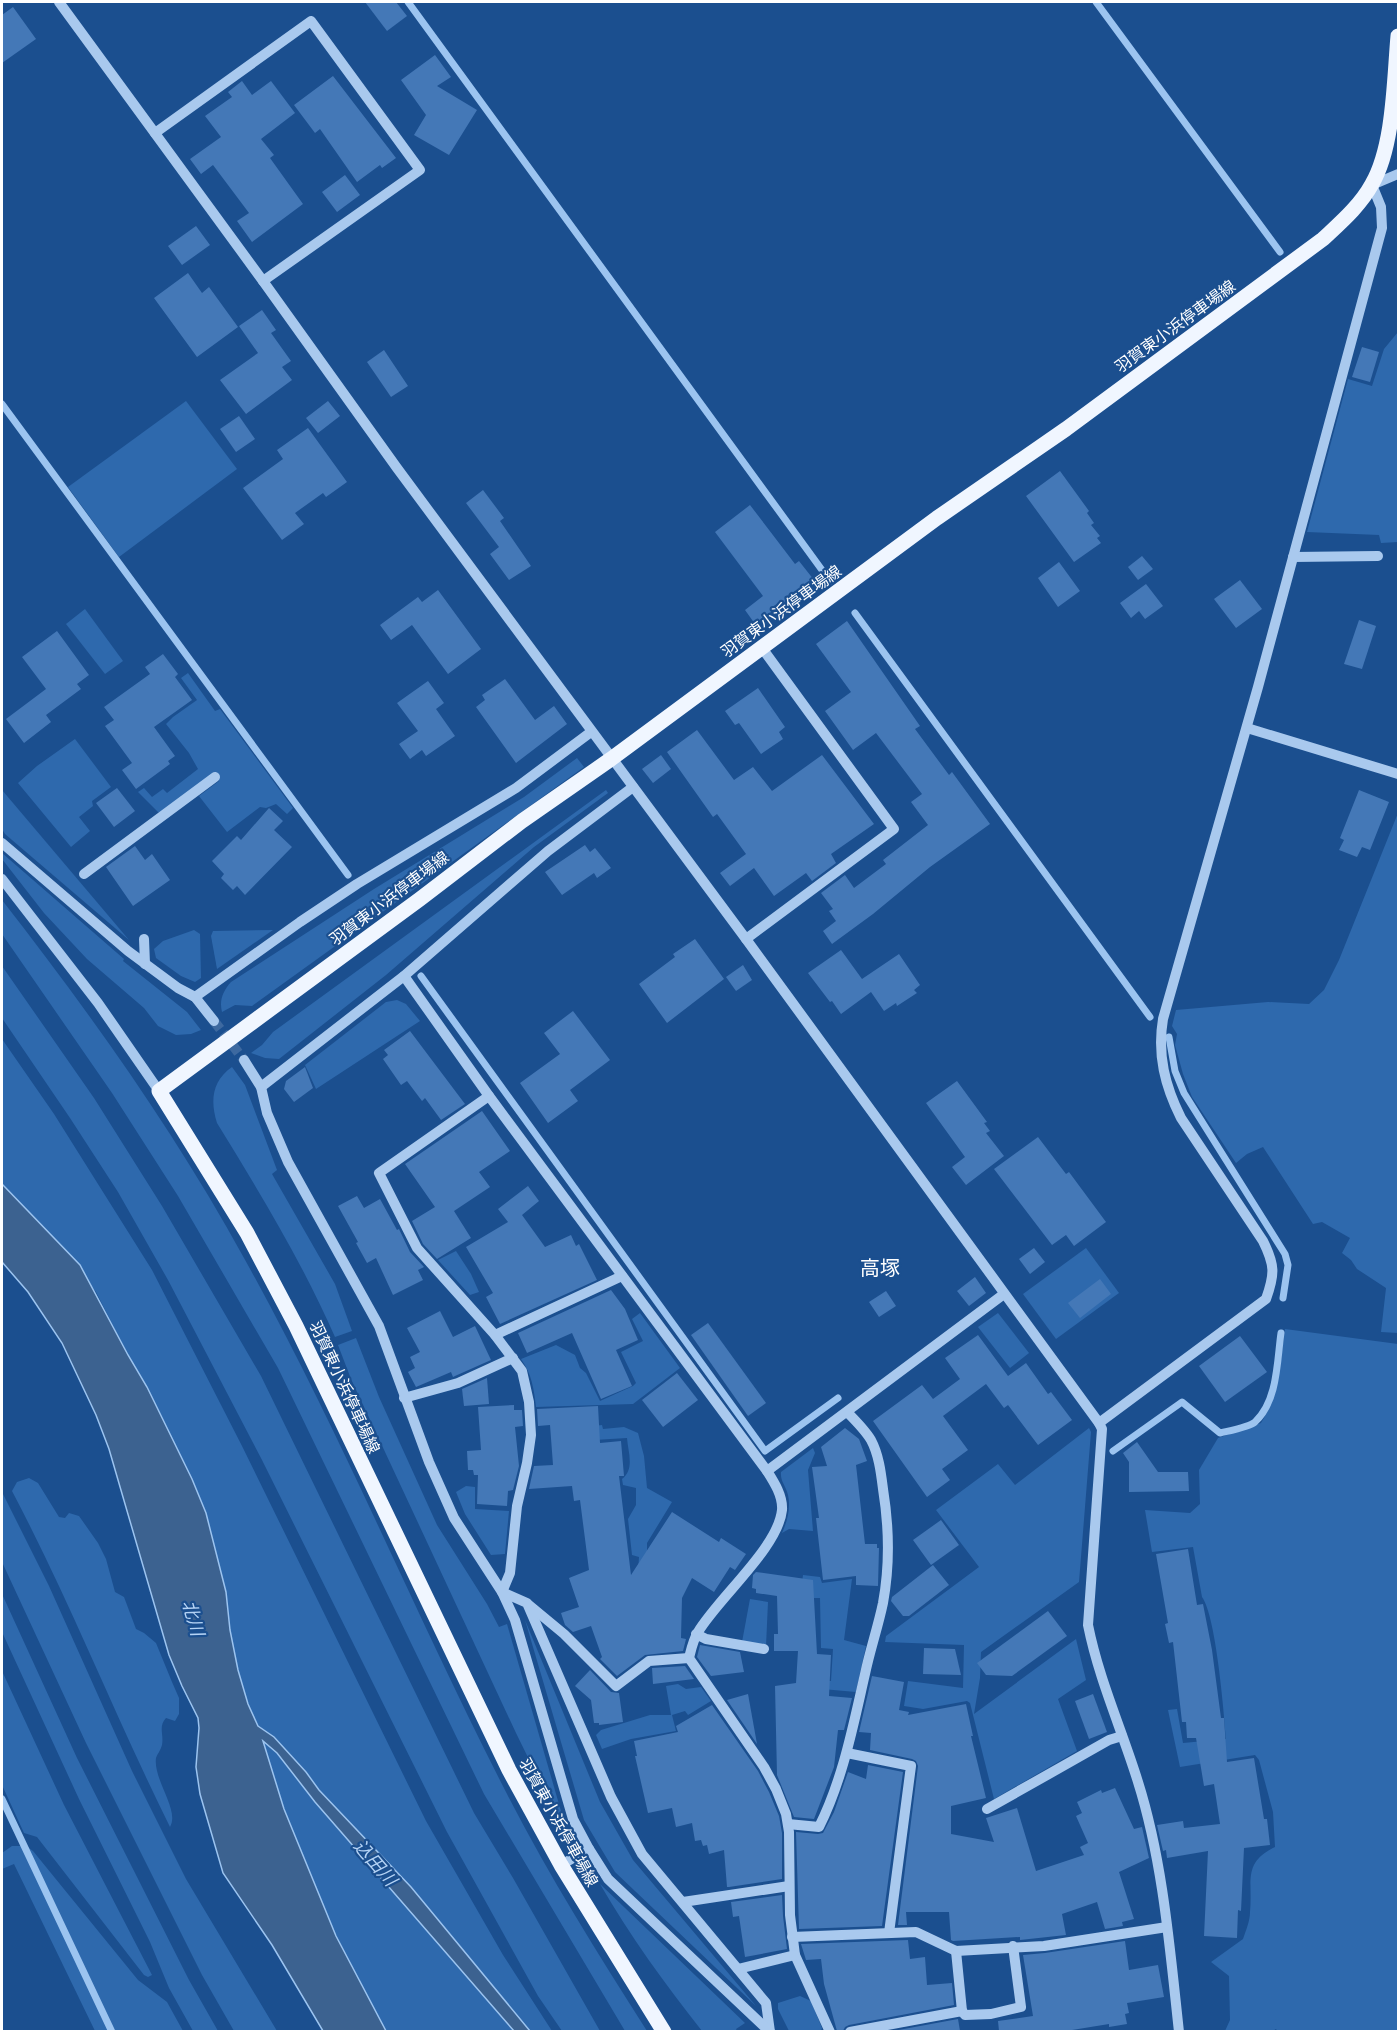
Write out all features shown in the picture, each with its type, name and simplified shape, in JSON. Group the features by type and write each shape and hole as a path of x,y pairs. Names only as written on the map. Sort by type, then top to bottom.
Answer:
{"main road":[{"name":"羽賀東小浜停車場線","path":"664,2031 561,1865 504,1760 285,1305 220,1189 159,1091 522,821 611,759 937,519 1066,429 1323,239 1346,218 1372,185 1380,166 1388,139 1398,36"}],"street":[{"path":"59,2 397,468 746,939 1099,1423 1102,1429 1088,1625 1094,1656 1139,1783 1148,1821 1167,1927 1179,2031"},
{"path":"155,133 311,21 413,160 420,170 263,281"},
{"path":"1099,1423 1266,1299 1273,1277 1271,1258 1263,1241 1181,1118 1171,1097 1160,1040 1163,1019 1247,728 1382,228 1381,207 1372,185 1398,174"},
{"path":"1293,556 1378,556"},
{"path":"746,939 894,829 762,648"},
{"path":"1247,728 1398,774"},
{"path":"195,997 357,884 516,788 591,732"},
{"path":"84,874 215,777"},
{"path":"261,1087 404,976 548,851 633,788"},
{"path":"2,843 128,951 178,988 195,997 214,1021"},
{"path":"2,879 98,1003 159,1091"},
{"path":"144,939 145,964"},
{"path":"404,976 489,1096 777,1488 782,1507 779,1524 769,1542 696,1634 689,1658"},
{"path":"244,1060 261,1087 267,1113 288,1162 380,1326 404,1398 454,1518 502,1592 515,1620 573,1819 589,1849 609,1879 770,2031"},
{"path":"489,1096 379,1173 417,1248 495,1335 522,1371 529,1402 531,1435 517,1506 510,1574 502,1592"},
{"path":"495,1335 622,1275"},
{"path":"766,1471 1004,1294"},
{"path":"404,1398 458,1383 513,1358"},
{"path":"788,1824 819,1827 828,1809 847,1753 883,1603 888,1522 876,1452 863,1429 847,1412"},
{"path":"502,1592 527,1603 564,1634 616,1686 649,1660 689,1658"},
{"path":"527,1603 611,1797 642,1854 765,2003 770,2031"},
{"path":"696,1634 706,1639 764,1649"},
{"path":"689,1658 764,1767 786,1815 789,1832 789,1886 795,1955 830,2031"},
{"path":"987,1809 1109,1740 1122,1736"},
{"path":"847,1753 911,1766 889,1933"},
{"path":"561,1865 589,1849"},
{"path":"683,1902 789,1886"},
{"path":"792,1937 916,1932 956,1951 1044,1946 1167,1927"},
{"path":"956,1951 962,2011 965,2015 992,2014 1021,2007 1013,1946"},
{"path":"738,1969 795,1955"},
{"path":"850,2031 962,2011"}],"shaded area":[{"path":"1398,332 1398,542 1381,543 1379,535 1307,532 1348,379 1372,386 1384,349"},
{"path":"186,401 237,469 119,557 68,487"},
{"path":"85,609 123,661 105,674 66,624"},
{"path":"188,673 215,711 220,709 293,808 287,814 276,804 266,808 260,807 227,832 199,796 219,781 214,773 159,813 138,792 144,788 152,797 163,789 167,793 198,769 189,753 166,724 197,700 181,678"},
{"path":"75,739 111,787 92,801 93,806 79,817 90,831 71,847 18,783 37,766"},
{"path":"577,758 584,767 252,1006 235,1005 222,1012 222,996 231,982 374,889 524,797"},
{"path":"2,790 129,940 5,834 2,829"},
{"path":"606,790 608,793 534,847 386,975 279,1059 265,1058 251,1053 262,1045 273,1032"},
{"path":"1398,813 1398,1333 1381,1332 1386,1288 1357,1269 1342,1253 1350,1238 1322,1222 1313,1224 1263,1147 1247,1154 1236,1163 1192,1097 1175,1045 1177,1034 1172,1026 1176,1010 1268,1002 1309,1004 1324,990 1339,960"},
{"path":"2,853 124,959 123,961 187,1012 201,1030 191,1034 176,1035 158,1026 144,1008 87,959 44,913 2,859"},
{"path":"2,900 130,1074 189,1165 244,1258 346,1457 441,1660 523,1825 592,1944 647,2031 625,2031 484,1794 278,1368 178,1196 112,1093 2,934"},
{"path":"194,930 200,934 201,978 195,982 181,976 156,958 154,949 163,941"},
{"path":"273,930 217,969 211,936 213,931"},
{"path":"2,966 94,1098 162,1206 261,1376 474,1813 600,2031 562,2031 538,1996 447,1832 262,1460 168,1280 118,1192 2,1018"},
{"path":"397,1000 406,1004 420,1021 316,1089 305,1065 386,1002"},
{"path":"2,1039 54,1114 152,1270 242,1446 426,1821 503,1955 552,2031 530,2031 411,1887 319,1790 306,1771 274,1737 258,1726 248,1704 238,1670 230,1630 226,1592 206,1513 192,1479 147,1387 96,1292 57,1243 2,1184"},
{"path":"232,1067 245,1085 277,1170 272,1174 335,1284 352,1331 335,1337 265,1202 217,1123 214,1092 220,1079"},
{"path":"1086,1248 1119,1293 1056,1339 1023,1294"},
{"path":"456,1251 471,1274 479,1292 470,1295 438,1260"},
{"path":"640,1313 680,1368 633,1404 536,1407 530,1376 521,1359 556,1345 575,1355 580,1368 586,1373 600,1401 633,1386 636,1383 621,1352 643,1341 632,1319"},
{"path":"998,1313 1029,1353 1010,1368 978,1327"},
{"path":"1285,1329 1398,1344 1398,2031 1278,2032 1276,2029 1271,2032 1225,2031 1230,2020 1229,1976 1211,1962 1243,1939 1250,1915 1253,1866 1265,1853 1275,1847 1273,1812 1259,1760 1255,1755 1180,1767 1168,1710 1177,1709 1183,1743 1226,1739 1215,1643 1207,1607 1202,1597 1193,1547 1152,1552 1145,1510 1190,1513 1200,1504 1199,1470 1218,1438 1261,1423 1267,1411 1276,1388"},
{"path":"356,1338 379,1397 437,1525 499,1627 507,1624 565,1825 541,1784 516,1733 351,1379 338,1345"},
{"path":"602,1425 603,1429 624,1427 638,1433 644,1456 647,1488 672,1502 647,1543 647,1555 638,1572 639,1557 632,1555 628,1519 636,1505 636,1488 623,1485 622,1479 630,1465 627,1438 594,1440 585,1427"},
{"path":"1089,1428 1091,1432 1079,1582 981,1652 980,1678 974,1714 1076,1639 1086,1680 1058,1699 1077,1751 994,1799 970,1703 967,1701 923,1709 904,1706 908,1681 963,1688 964,1645 885,1642 886,1636 979,1567 936,1510 998,1464 1015,1485"},
{"path":"813,1448 815,1453 808,1470 813,1531 789,1529 782,1533 789,1505 781,1472"},
{"path":"29,1478 38,1483 59,1517 65,1518 69,1513 79,1516 98,1543 106,1559 115,1592 124,1597 136,1629 156,1643 179,1698 179,1714 175,1721 166,1718 162,1724 162,1745 156,1758 158,1776 172,1812 170,1827 12,1491 17,1482"},
{"path":"466,1486 475,1487 475,1509 509,1511 505,1554 491,1555 465,1514 456,1492"},
{"path":"2,1492 49,1586 132,1771 186,1879 277,2031 234,2031 202,1975 86,1743 2,1562"},
{"path":"803,1575 820,1577 822,1583 852,1579 844,1640 866,1646 856,1692 822,1689 824,1681 831,1681 833,1649 821,1648 820,1598 800,1598"},
{"path":"2,1594 77,1758 189,1980 218,2031 193,2031 169,1988 150,1942 79,1799 2,1632"},
{"path":"750,1599 768,1602 766,1646 742,1642"},
{"path":"525,1620 600,1802 633,1860 756,2006 615,1872 584,1820"},
{"path":"2,1671 64,1805 152,1975 148,1977 144,1975 37,1837 24,1833 2,1785"},
{"path":"678,1684 686,1689 701,1687 711,1701 688,1715 685,1711 672,1715 676,1731 631,1739 602,1749 596,1735 601,1730 650,1715 671,1715 666,1686"},
{"path":"262,1740 277,1753 315,1802 514,2031 386,2031 336,1936 284,1809"},
{"path":"12,1846 26,1846 33,1851 138,1980 167,2002 183,2031 95,2031 14,1864 2,1869 2,1853"},
{"path":"600,1884 745,2023 736,2029 737,2031 702,2031 648,1959"},
{"path":"800,1996 811,2001 822,2028 821,2031 789,2031 778,2009 778,2003"}],"water":[{"path":"2,1184 80,1265 147,1387 192,1479 206,1513 226,1592 230,1630 238,1670 248,1704 258,1726 274,1737 319,1790 411,1887 530,2031 514,2031 315,1802 277,1753 263,1741 284,1809 336,1936 386,2031 323,2031 272,1945 223,1873 200,1794 196,1767 198,1718 169,1655 109,1449 96,1415 62,1343 28,1292 2,1262"}],"building":[{"path":"365,2 396,2 407,16 387,31"},
{"path":"13,7 36,39 2,63 2,15"},
{"path":"435,55 451,77 437,86 477,110 449,155 414,135 426,115 401,80"},
{"path":"333,76 396,158 382,168 380,165 357,182 320,129 315,133 294,105"},
{"path":"242,81 252,95 271,81 295,113 261,139 274,155 270,158 303,204 252,242 237,221 249,213 213,165 201,174 190,159 221,137 205,116 232,97 228,92"},
{"path":"345,175 360,195 337,212 322,192"},
{"path":"196,226 210,245 182,265 168,246"},
{"path":"188,273 202,293 209,287 238,327 197,357 154,298"},
{"path":"262,310 276,330 271,333 291,361 282,367 292,380 246,414 220,380 258,353 239,326"},
{"path":"1362,347 1379,352 1370,382 1352,377"},
{"path":"384,350 408,386 391,397 367,362"},
{"path":"328,401 340,416 318,433 306,418"},
{"path":"239,416 255,439 236,452 220,429"},
{"path":"308,428 347,482 326,497 323,493 295,513 304,524 282,540 243,488 283,459 277,450"},
{"path":"1060,471 1089,511 1087,513 1094,523 1091,525 1100,536 1097,538 1101,543 1074,562 1026,496"},
{"path":"483,490 504,518 500,521 531,566 509,580 490,554 499,547 466,503"},
{"path":"750,505 795,564 799,561 814,580 755,624 745,610 763,596 715,532"},
{"path":"1142,556 1153,569 1138,580 1128,567"},
{"path":"1059,562 1080,591 1058,607 1038,578"},
{"path":"1240,580 1262,609 1236,628 1214,599"},
{"path":"1146,584 1163,606 1145,619 1139,611 1131,618 1120,603"},
{"path":"438,590 481,649 448,674 412,625 391,640 380,625 418,597 422,602"},
{"path":"1359,620 1376,626 1362,669 1344,664"},
{"path":"847,621 920,726 915,729 949,775 952,772 990,824 930,867 832,944 823,931 836,921 829,911 833,909 821,893 845,875 854,888 886,864 883,860 928,825 911,802 922,794 876,733 853,750 825,711 851,692 816,644"},
{"path":"57,631 89,675 77,684 81,689 46,715 51,722 24,743 6,719 46,689 22,657"},
{"path":"163,654 178,674 175,677 192,700 154,727 175,756 168,761 170,764 136,789 122,770 132,763 105,726 114,720 104,707 150,674 145,667"},
{"path":"505,679 535,720 554,706 567,724 516,763 476,707 485,700 482,695"},
{"path":"428,681 444,703 436,709 455,736 426,756 422,750 410,759 399,744 418,731 397,703"},
{"path":"758,688 785,727 779,732 783,739 761,754 739,723 735,725 725,711"},
{"path":"697,730 734,780 753,767 772,791 822,755 874,824 831,854 836,863 812,881 806,873 774,896 754,868 730,886 720,873 746,854 717,814 713,817 667,752"},
{"path":"661,755 671,769 653,783 642,769"},
{"path":"117,788 135,811 114,827 96,803"},
{"path":"1359,790 1389,802 1370,850 1362,847 1357,857 1339,850 1344,840 1340,838"},
{"path":"269,808 283,821 274,830 292,847 245,895 237,886 233,890 221,878 224,874 212,861 237,836 241,840"},
{"path":"585,845 590,852 595,848 611,868 597,878 594,873 562,895 545,872"},
{"path":"135,846 145,860 152,854 170,880 133,906 106,867"},
{"path":"695,939 724,979 667,1023 639,984 675,957 673,954"},
{"path":"841,950 862,979 899,954 920,985 914,990 917,993 897,1006 896,1003 884,1011 871,992 841,1014 808,973"},
{"path":"743,965 752,980 736,991 726,977"},
{"path":"573,1011 610,1060 570,1090 578,1101 548,1123 520,1083 560,1054 544,1033"},
{"path":"410,1031 465,1104 441,1120 425,1098 422,1101 407,1081 401,1085 383,1059 388,1055 384,1050"},
{"path":"305,1067 313,1088 294,1102 284,1089 286,1081"},
{"path":"957,1081 987,1122 984,1123 990,1131 986,1133 1004,1156 966,1185 952,1167 965,1157 926,1103"},
{"path":"482,1111 510,1151 479,1172 490,1187 454,1211 471,1238 437,1259 423,1244 412,1221 435,1207 405,1164"},
{"path":"1038,1137 1066,1174 1069,1172 1106,1222 1074,1246 1066,1235 1052,1245 994,1169"},
{"path":"528,1186 539,1201 522,1215 545,1247 571,1235 576,1246 579,1244 597,1280 500,1324 486,1297 493,1293 466,1247 508,1222 498,1209"},
{"path":"357,1196 364,1208 380,1199 410,1252 424,1267 418,1270 423,1280 393,1295 376,1258 367,1263 338,1206"},
{"path":"1034,1248 1045,1262 1030,1274 1019,1259"},
{"path":"975,1277 986,1293 969,1306 957,1291"},
{"path":"1100,1279 1111,1294 1080,1318 1068,1303"},
{"path":"611,1290 625,1309 638,1340 616,1350 632,1386 601,1399 572,1333 527,1353 518,1333"},
{"path":"886,1291 896,1306 879,1317 869,1302"},
{"path":"440,1311 453,1337 475,1326 491,1360 453,1377 451,1372 416,1387 408,1372 415,1368 410,1357 420,1352 407,1328"},
{"path":"708,1323 766,1403 748,1416 691,1335"},
{"path":"978,1335 1008,1376 1026,1363 1048,1394 1051,1392 1072,1420 1038,1445 1008,1405 1004,1408 986,1384 943,1416 968,1450 942,1469 950,1480 927,1497 873,1421 922,1385 933,1399 960,1379 945,1358"},
{"path":"1240,1336 1267,1372 1225,1402 1199,1366"},
{"path":"677,1373 698,1400 663,1427 642,1400"},
{"path":"487,1378 489,1404 464,1406 462,1389"},
{"path":"514,1405 514,1410 522,1410 523,1426 515,1427 519,1466 513,1490 508,1491 507,1506 477,1504 478,1475 474,1475 473,1470 468,1470 467,1451 481,1450 478,1407"},
{"path":"598,1406 600,1443 621,1441 624,1476 619,1476 631,1575 672,1512 719,1542 721,1538 746,1554 735,1570 730,1567 714,1592 692,1578 682,1598 681,1638 686,1639 683,1651 645,1655 617,1676 600,1659 602,1657 591,1626 573,1632 565,1625 561,1613 579,1607 569,1578 589,1570 580,1500 574,1501 572,1486 529,1489 534,1466 553,1465 550,1425 538,1426 537,1409"},
{"path":"845,1428 859,1439 867,1461 856,1465 865,1544 877,1544 879,1548 878,1586 856,1585 856,1576 823,1580 816,1518 819,1518 812,1467 827,1466 821,1447"},
{"path":"1137,1442 1158,1472 1188,1472 1189,1491 1129,1492 1129,1462 1123,1453"},
{"path":"941,1520 959,1545 931,1565 913,1540"},
{"path":"1188,1549 1197,1605 1203,1604 1212,1650 1221,1718 1224,1718 1227,1762 1254,1758 1264,1819 1267,1819 1270,1845 1244,1848 1241,1911 1238,1910 1237,1938 1204,1936 1208,1851 1167,1858 1157,1825 1183,1821 1184,1828 1220,1824 1214,1784 1204,1786 1196,1738 1187,1738 1186,1722 1182,1722 1173,1642 1169,1643 1165,1624 1168,1623 1156,1554"},
{"path":"933,1565 949,1585 909,1616 903,1616 891,1601 892,1597"},
{"path":"756,1572 813,1580 817,1654 831,1655 829,1696 852,1698 844,1730 838,1730 834,1767 814,1819 794,1817 777,1775 775,1686 796,1683 798,1651 774,1651 774,1634 778,1634 777,1596 756,1593 756,1589 752,1588 753,1575"},
{"path":"1048,1611 1067,1636 1012,1676 986,1675 977,1663"},
{"path":"700,1645 740,1652 744,1672 711,1676 697,1657"},
{"path":"924,1648 955,1649 961,1675 923,1674"},
{"path":"685,1666 694,1679 653,1684 652,1668"},
{"path":"590,1670 611,1692 619,1693 623,1722 599,1725 599,1723 594,1723 591,1700 575,1686"},
{"path":"872,1676 904,1682 899,1710 909,1712 908,1715 966,1704 986,1798 951,1806 951,1834 994,1842 986,1818 1017,1808 1036,1871 1084,1855 1080,1847 1088,1843 1076,1816 1082,1813 1077,1802 1101,1790 1102,1793 1115,1788 1134,1829 1142,1827 1149,1858 1119,1872 1134,1919 1122,1922 1123,1926 1105,1929 1097,1902 1062,1914 1066,1935 1020,1940 1020,1937 953,1941 951,1940 949,1912 906,1912 907,1925 898,1925 918,1766 912,1759 870,1750 871,1733 859,1732"},
{"path":"748,1694 757,1744 727,1700"},
{"path":"1093,1694 1107,1732 1089,1739 1075,1701"},
{"path":"712,1705 758,1771 779,1816 782,1833 782,1879 727,1887 724,1850 709,1854 707,1845 703,1846 701,1840 695,1841 692,1823 676,1827 672,1808 648,1813 635,1756 637,1756 634,1741 678,1732 676,1726"},
{"path":"868,1765 903,1772 882,1926 799,1929 796,1832 823,1833 834,1812 848,1772 866,1779"},
{"path":"782,1895 787,1949 745,1957 739,1916 733,1917 731,1902"},
{"path":"908,1940 910,1959 925,1957 927,1985 952,1983 954,2005 849,2025 843,2031 837,2031 824,1984 821,1959 806,1960 801,1944"},
{"path":"1125,1941 1129,1970 1158,1965 1164,1997 1127,2003 1129,2013 1125,2014 1127,2024 1109,2027 1109,2024 1066,2031 999,2031 998,2021 1033,2016 1023,1955"},
{"path":"958,2019 960,2031 893,2031"}],"waterway":[{"path":"408,2 830,581"},
{"path":"1096,2 1280,252"},
{"path":"2,404 348,875"},
{"path":"855,613 1150,1017"},
{"path":"421,976 765,1451 838,1398"},
{"path":"1169,1037 1175,1071 1184,1093 1285,1254 1288,1265 1283,1298"},
{"path":"1113,1451 1182,1402 1220,1433 1255,1422 1263,1413 1272,1392 1281,1333"},
{"path":"2,1799 112,2032"}],"tunnel":[{"path":"214,1021 244,1060"}],"district":[{"name":"高塚","path":"880,1268"}],"water label":[{"name":"北川","path":"193,1618"},
{"name":"込田川","path":"375,1863"}]}
